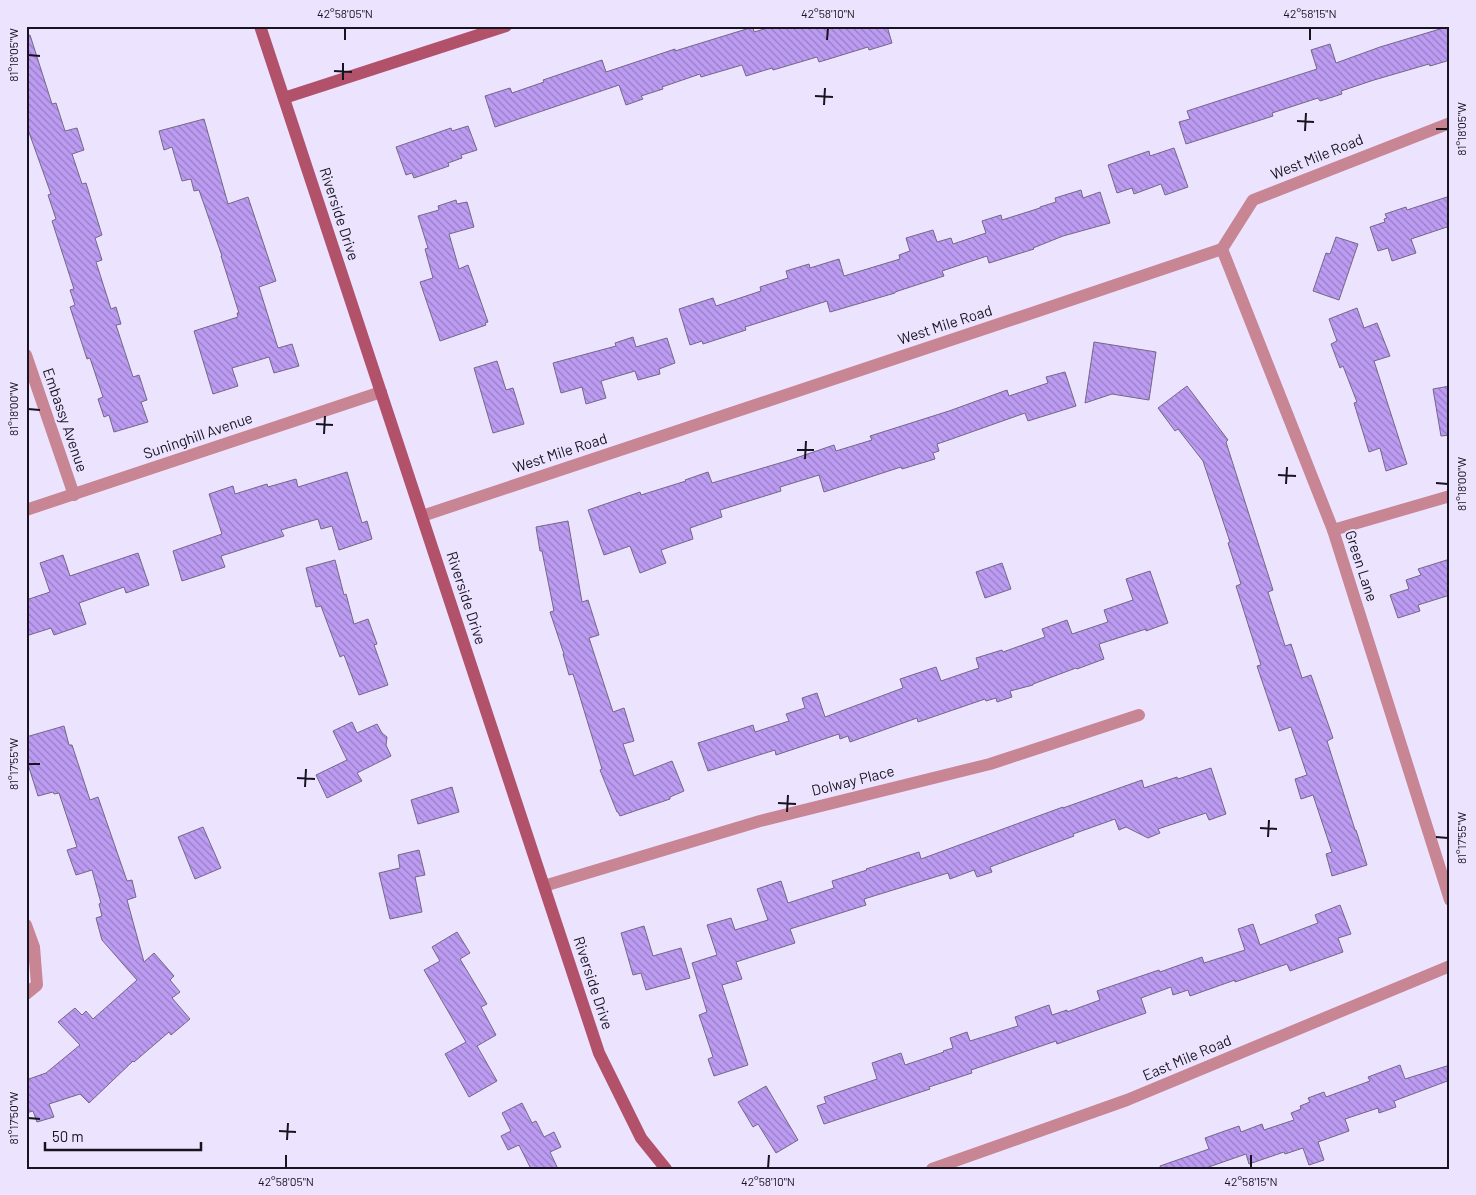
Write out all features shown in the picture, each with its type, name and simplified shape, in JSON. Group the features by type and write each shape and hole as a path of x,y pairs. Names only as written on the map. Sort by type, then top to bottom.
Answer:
{"main road":[{"name":"Riverside Drive","path":"260,26 599,1053 641,1138 666,1169"},
{"path":"284,98 506,26"}],"street":[{"name":"West Mile Road","path":"422,516 1222,249 1253,200 1450,123"},
{"name":"Green Lane","path":"1222,249 1333,530 1450,900"},
{"name":"Embassy Avenue","path":"26,355 74,495"},
{"name":"Suninghill Avenue","path":"26,510 381,392"},
{"path":"1333,530 1450,496"},
{"name":"Dolway Place","path":"544,886 760,821 990,764 1139,714"},
{"path":"26,925 34,947 37,985 26,994"},
{"name":"East Mile Road","path":"932,1169 1127,1100 1450,966"}],"building":[{"path":"774,26 887,26 892,43 869,50 868,47 819,62 817,57 746,76 742,65 701,77 700,74 662,87 663,89 641,96 643,99 626,105 619,85 495,127 485,96 510,88 512,93 544,82 543,80 602,60 606,72 675,49 675,51 753,27 754,32"},
{"path":"1450,26 1450,60 1374,80 1341,91 1342,94 1320,101 1318,98 1272,113 1273,116 1186,144 1179,122 1190,119 1187,111 1317,69 1311,50 1330,44 1336,63 1380,47"},
{"path":"30,35 52,104 56,103 65,131 77,128 84,150 72,154 82,184 86,183 102,235 95,238 102,260 96,262 111,309 116,307 121,324 116,325 133,377 139,375 147,400 141,402 148,422 114,432 109,415 104,417 98,399 103,397 90,358 87,359 70,307 75,305 70,290 74,289 52,221 56,219 48,195 51,194 26,124 26,36"},
{"path":"204,119 228,204 248,197 276,281 259,287 278,348 292,344 299,366 274,373 269,357 232,368 238,386 213,394 194,331 238,317 237,313 239,313 199,190 194,191 191,179 182,181 172,147 164,150 159,131"},
{"path":"468,126 477,150 461,155 462,158 448,163 449,166 414,178 412,173 406,175 396,147 451,128 452,131"},
{"path":"1174,148 1188,187 1165,195 1161,184 1134,194 1132,188 1117,193 1108,165 1149,151 1150,156"},
{"path":"1081,190 1083,198 1100,192 1110,223 1063,236 1034,249 989,263 987,256 942,271 944,276 830,312 827,301 745,327 746,330 703,344 702,341 690,345 679,309 713,298 716,306 761,291 760,287 788,278 786,271 809,264 810,268 839,259 844,276 900,259 899,255 910,251 906,238 933,230 937,242 951,238 953,244 986,233 982,221 1001,215 1002,220 1056,202 1055,198"},
{"path":"1450,196 1450,226 1411,239 1416,253 1392,261 1388,248 1378,251 1370,227 1385,222 1384,219 1387,218 1385,214 1406,207 1407,210"},
{"path":"456,200 457,204 467,202 474,227 449,234 459,269 468,265 488,322 485,323 486,325 440,341 420,282 433,278 425,249 428,248 418,216 439,210 438,206"},
{"path":"1336,237 1358,244 1339,300 1313,291 1326,253 1330,254"},
{"path":"1357,308 1364,328 1377,323 1390,356 1374,361 1407,464 1386,471 1380,448 1369,452 1354,403 1357,402 1343,366 1340,368 1331,344 1337,341 1329,319"},
{"path":"633,337 636,347 667,338 675,363 659,369 660,374 638,380 635,371 601,381 606,398 586,404 582,387 561,393 553,363 616,346 615,343"},
{"path":"1094,342 1156,352 1149,400 1112,394 1085,403"},
{"path":"497,361 506,390 513,388 524,424 493,433 474,368"},
{"path":"1065,372 1076,406 1028,421 1025,413 937,444 939,451 933,453 935,459 902,469 901,467 824,492 819,475 780,487 781,491 720,510 722,517 690,528 693,539 661,550 666,563 640,573 630,546 604,555 588,510 640,492 641,495 686,481 708,472 712,483 834,445 836,451 872,440 870,436 1007,390 1009,396 1048,383 1046,377"},
{"path":"1187,386 1228,440 1226,442 1273,590 1268,592 1285,646 1291,644 1302,678 1311,675 1333,738 1327,741 1367,865 1332,876 1326,854 1332,852 1313,795 1301,799 1295,779 1307,775 1291,727 1279,731 1257,666 1261,665 1236,586 1241,584 1228,543 1230,542 1203,461 1178,429 1175,431 1158,408"},
{"path":"1450,386 1450,435 1441,436 1433,389"},
{"path":"347,472 362,523 367,521 372,539 339,550 332,526 321,529 318,519 281,530 284,536 221,556 225,567 182,581 173,551 222,534 209,494 233,486 235,494 267,484 268,487 296,479 298,487"},
{"path":"568,521 582,602 588,600 599,635 589,638 613,712 624,708 634,741 623,744 634,776 672,761 684,791 670,797 670,799 620,816 600,770 602,769 573,674 569,675 550,612 554,611 536,527"},
{"path":"138,553 149,585 126,593 124,587 79,603 86,624 54,635 51,628 26,636 26,600 50,592 40,563 63,555 70,576"},
{"path":"1450,559 1450,595 1418,605 1420,611 1398,618 1390,595 1409,589 1406,580 1421,575 1418,569"},
{"path":"335,560 354,624 368,619 377,644 374,645 388,685 359,695 344,655 340,657 321,606 316,607 306,568"},
{"path":"1002,563 1011,589 985,598 976,572"},
{"path":"1150,571 1168,623 1099,644 1104,659 1033,685 1010,691 1012,697 997,702 996,698 986,701 985,699 918,722 917,718 850,742 848,736 840,739 839,734 776,755 775,750 708,771 698,743 753,725 755,732 789,721 786,714 805,708 802,698 817,693 825,717 903,688 900,679 936,667 941,681 979,668 976,658 1002,650 1003,652 1045,637 1042,629 1067,620 1072,634 1108,622 1104,610 1133,600 1126,579"},
{"path":"352,722 357,733 377,724 382,733 387,737 386,745 391,756 357,773 362,781 327,798 316,775 347,760 333,731"},
{"path":"64,726 69,745 72,745 90,800 98,797 127,881 132,880 136,897 127,900 144,962 154,953 174,976 170,980 180,992 172,998 190,1019 171,1035 169,1032 133,1061 89,1103 80,1094 49,1104 54,1117 37,1122 33,1111 26,1113 26,1080 46,1073 80,1045 58,1022 75,1008 82,1015 86,1011 93,1019 137,980 102,940 96,918 102,916 99,904 101,903 92,870 76,875 67,850 77,847 59,793 54,794 53,792 38,796 26,758 26,737"},
{"path":"1211,768 1226,814 1209,820 1206,813 1158,829 1160,833 1148,838 1126,827 1119,830 1115,819 990,867 992,872 977,877 974,870 950,879 948,873 864,899 866,905 790,929 795,943 736,962 742,979 722,985 748,1065 714,1076 708,1059 713,1057 699,1015 707,1012 692,963 717,955 707,925 731,918 735,930 768,920 757,889 781,881 788,903 834,888 832,881 866,869 919,852 921,859 1142,780 1144,788"},
{"path":"452,787 459,812 418,824 411,800"},
{"path":"203,827 221,868 195,879 178,837"},
{"path":"419,850 425,875 415,877 422,912 390,919 379,873 400,868 398,855"},
{"path":"1340,905 1351,934 1338,938 1343,952 1290,971 1287,964 1190,996 1188,990 1173,995 1171,987 1141,998 1146,1013 1057,1044 1056,1041 971,1070 972,1073 929,1087 930,1089 824,1124 817,1106 826,1103 824,1097 877,1079 872,1063 901,1053 905,1065 953,1048 950,1038 967,1032 970,1041 1018,1026 1015,1017 1049,1005 1052,1015 1067,1010 1067,1012 1100,1000 1097,991 1202,957 1204,963 1245,950 1238,929 1253,924 1260,945 1318,923 1315,915"},
{"path":"644,926 653,956 681,948 690,978 646,990 641,973 633,975 621,933"},
{"path":"457,932 470,953 460,959 487,1004 481,1007 496,1035 477,1046 497,1081 469,1097 445,1054 466,1042 424,970 440,961 432,947"},
{"path":"1400,1065 1405,1079 1450,1065 1450,1080 1394,1101 1396,1107 1379,1113 1378,1108 1345,1119 1349,1131 1318,1142 1324,1160 1309,1165 1303,1148 1285,1154 1284,1152 1249,1164 1246,1154 1203,1169 1161,1169 1160,1166 1209,1149 1205,1138 1239,1126 1241,1132 1262,1124 1264,1130 1294,1120 1291,1113 1301,1109 1300,1106 1310,1102 1308,1098 1324,1092 1326,1097 1370,1081 1368,1077"},
{"path":"766,1086 798,1140 776,1153 758,1124 753,1127 738,1102"},
{"path":"522,1103 532,1123 536,1121 544,1137 554,1132 561,1147 550,1152 558,1169 531,1169 519,1145 508,1150 501,1136 511,1131 502,1113"}]}
